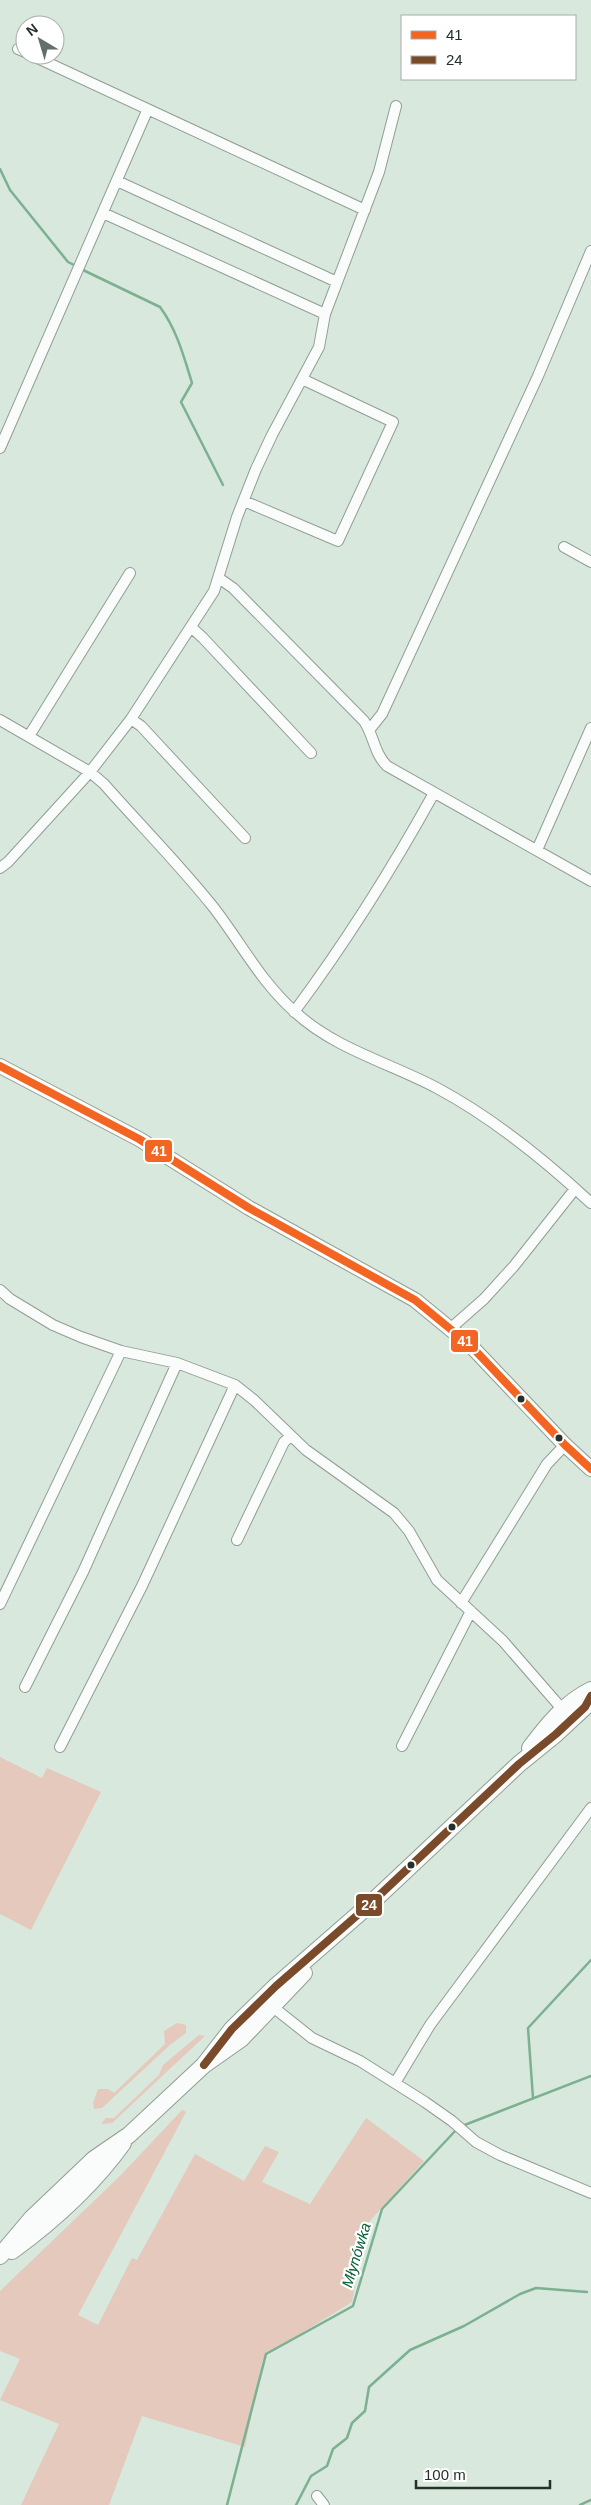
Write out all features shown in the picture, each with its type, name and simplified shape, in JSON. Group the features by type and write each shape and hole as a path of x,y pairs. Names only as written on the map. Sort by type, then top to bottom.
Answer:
{"main road":[{"path":"519,1764 545,1727 577,1697 591,1690"},
{"path":"204,2065 232,2029 259,2003 336,1935 519,1764 556,1734 581,1710 591,1696"},
{"path":"0,2258 32,2218 80,2171 128,2135 204,2065 241,2039 273,2007 336,1935"}],"street":[{"path":"52,65 147,111 365,210"},
{"path":"0,868 8,862 90,772 131,719 159,680 214,591 220,579 228,544 272,435 319,347 325,314 379,172 396,106"},
{"path":"0,448 147,111"},
{"path":"117,180 337,282"},
{"path":"103,213 325,314"},
{"path":"370,729 382,714 538,376 591,252"},
{"path":"244,501 338,541 393,422 302,379"},
{"path":"564,548 591,562"},
{"path":"28,736 130,573"},
{"path":"220,579 234,588 364,721 370,729 374,749 387,766 591,881"},
{"path":"191,627 311,752"},
{"path":"131,719 141,726 245,838"},
{"path":"0,720 90,772 104,784 206,898 224,921 248,960 294,1012 315,1028 356,1052 415,1076 456,1098 510,1136 591,1203"},
{"path":"536,850 591,728"},
{"path":"294,1012 327,969 395,862 434,793"},
{"path":"0,1066 139,1139 252,1209 398,1289 472,1346 565,1445 591,1468"},
{"path":"451,1328 484,1299 514,1266 575,1189"},
{"path":"0,1290 10,1299 53,1325 121,1351 177,1363 235,1385 254,1400 306,1450 394,1513 409,1531 437,1580 511,1648 563,1710 572,1712 581,1710"},
{"path":"0,1604 121,1351"},
{"path":"25,1687 83,1572 177,1363"},
{"path":"60,1747 142,1586 235,1385"},
{"path":"237,1540 284,1442 291,1436"},
{"path":"461,1603 547,1464 565,1445"},
{"path":"402,1746 471,1611"},
{"path":"556,1734 563,1710"},
{"path":"395,2082 430,2026 591,1808"},
{"path":"273,2007 308,2034 360,2060 395,2082 452,2121 476,2142 500,2155 591,2193"},
{"path":"317,2496 324,2505"}],"shaded area":[{"path":"0,1757 42,1778 47,1768 101,1792 31,1930 0,1914"},
{"path":"177,2023 186,2025 186,2033 170,2045 102,2108 94,2109 93,2103 98,2089 108,2089 114,2093 165,2044 164,2031"},
{"path":"199,2035 205,2036 112,2123 101,2124 106,2118 114,2118 159,2075 163,2065"},
{"path":"182,2110 186,2112 78,2315 98,2325 132,2258 137,2260 195,2154 244,2181 265,2146 279,2152 262,2182 310,2204 366,2118 424,2161 369,2222 364,2236 352,2302 266,2355 262,2362 245,2447 142,2416 109,2505 21,2505 59,2424 0,2400 20,2359 0,2351 0,2291 120,2176"}],"waterway":[{"path":"0,169 10,190 68,262 74,265"},
{"path":"83,270 160,307 166,316 179,344 192,383 181,402 223,485"},
{"path":"533,2098 528,2028 591,1960"},
{"name":"Młynówka","path":"462,2126 591,2076"},
{"name":"Młynówka","path":"227,2505 266,2354 353,2306 382,2209 457,2129"},
{"path":"296,2505 311,2476 327,2466 333,2449 347,2438 352,2423 365,2411 369,2387 410,2350 464,2326 520,2294 536,2288 587,2292"},
{"name":"Młynówka","path":"580,2505 591,2500"}],"transit line":[{"name":"41","path":"0,1066 139,1139 249,1208 415,1300 471,1346 565,1445 591,1469"},
{"name":"24","path":"204,2065 232,2029 276,1986 369,1905 519,1764 556,1734 585,1707 591,1696"}]}
